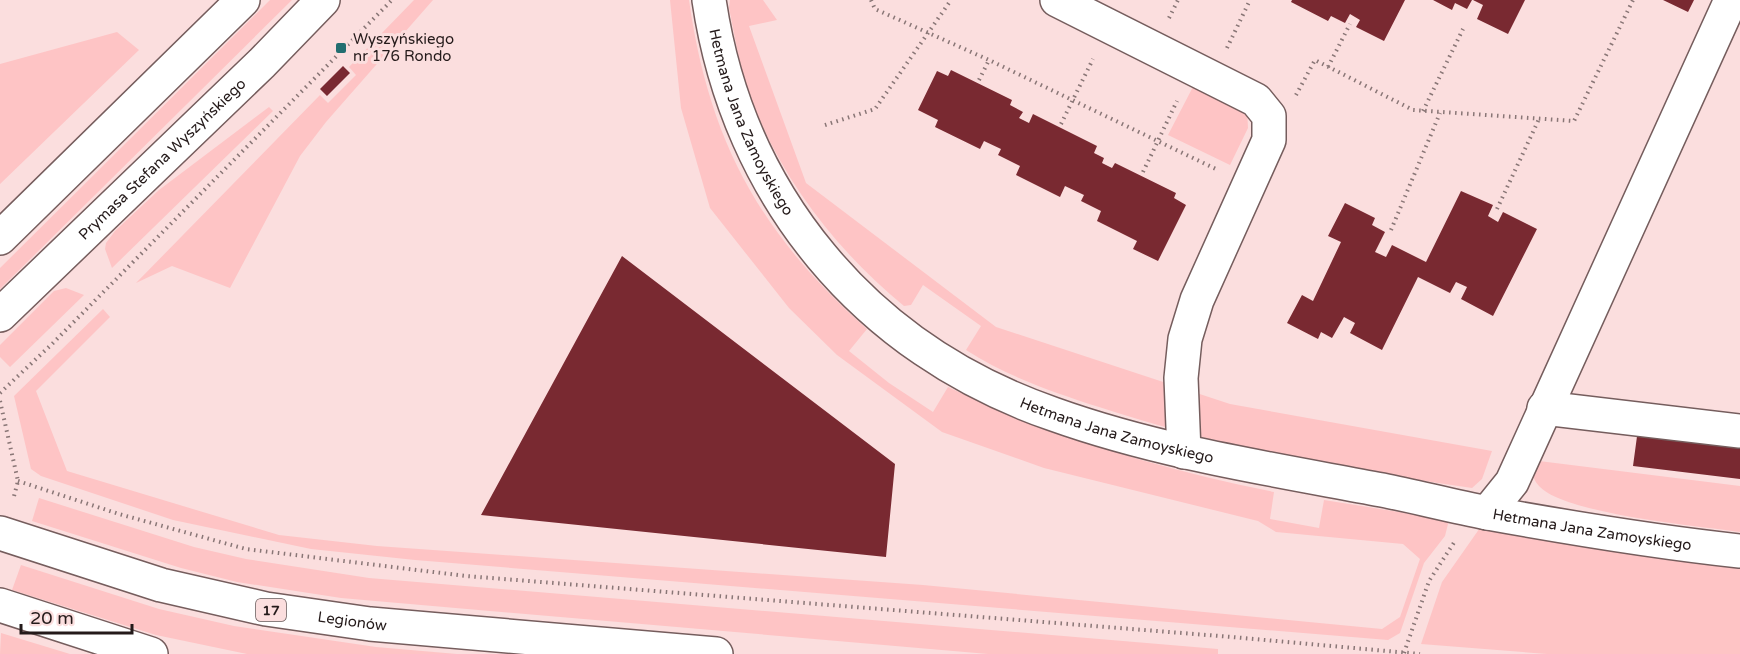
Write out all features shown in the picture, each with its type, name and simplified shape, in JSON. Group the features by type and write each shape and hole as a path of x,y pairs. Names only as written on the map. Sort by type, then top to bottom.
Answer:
{"main road":[{"path":"0,238 243,0"},
{"name":"Prymasa Stefana Wyszyńskiego","path":"0,315 254,71 323,0"},
{"name":"Hetmana Jana Zamoyskiego","path":"709,0 714,33 728,87 745,133 765,175 823,260 857,296 894,328 938,359 996,390 1052,414 1184,452 1487,513 1740,551"},
{"path":"1058,0 1256,100 1264,107 1271,126 1269,140 1197,300 1185,339 1181,378 1184,452"},
{"path":"1487,513 1512,482 1731,0"},
{"path":"1544,408 1740,431"},
{"name":"Legionów","path":"6,519 150,582 266,609 370,624 716,654"},
{"path":"0,606 151,654"}],"path":[{"path":"0,393 61,335 392,0"},
{"path":"871,0 875,9 989,60 1249,185"},
{"path":"825,125 875,109 951,0"},
{"path":"1294,100 1315,60 1413,110 1574,121 1633,0"},
{"path":"1328,67 1350,24"},
{"path":"1061,124 1109,26"},
{"path":"1423,111 1463,29"},
{"path":"979,80 989,60"},
{"path":"1143,172 1178,99"},
{"path":"1390,230 1440,113"},
{"path":"1497,209 1539,119"},
{"path":"0,401 18,481 6,519"},
{"path":"18,481 119,514 246,549 365,565 466,576 1420,654"},
{"path":"1404,653 1429,581 1445,553 1461,534 1487,513"}],"shaded area":[{"path":"270,0 292,0 0,289 0,268"},
{"path":"414,0 433,0 326,122 300,156 230,288 172,266 136,283 320,95 328,103 356,75 349,67"},
{"path":"670,0 689,0 698,51 710,98 745,182 769,220 797,257 829,293 867,329 849,351 889,383 933,412 948,387 1027,421 1108,450 1190,473 1274,492 1270,519 1319,528 1324,500 1449,520 1445,536 1424,563 1400,633 1388,640 415,560 311,549 173,520 41,476 31,469 14,396 103,309 110,317 36,391 67,471 279,535 377,546 923,585 1382,629 1400,617 1420,559 1403,544 1276,532 1258,521 1044,468 942,432 837,355 789,308 710,208 681,108"},
{"path":"730,0 763,0 777,20 749,26 806,183 996,327 1230,404 1492,451 1482,479 1472,488 1425,481 1284,456 1191,434 1099,407 1048,389 1014,376 966,350 981,326 923,285 911,305 904,306 855,261 812,210 793,183 761,124 746,83 729,8"},
{"path":"117,32 139,50 0,184 0,64"},
{"path":"1196,81 1247,111 1248,128 1230,165 1168,135"},
{"path":"269,107 273,111 112,268 105,249 106,243 115,231 159,190"},
{"path":"66,288 84,295 10,367 0,357 0,345 54,291"},
{"path":"1531,460 1740,486 1740,532 1634,517 1575,504 1553,496 1539,486 1532,471"},
{"path":"39,498 194,547 246,559 369,578 1218,649 1218,654 988,654 341,598 237,582 181,568 32,521"},
{"path":"1482,525 1662,559 1740,568 1740,654 1547,654 1421,644 1442,582"},
{"path":"21,565 159,609 234,626 376,647 457,654 247,654 156,635 12,590"},
{"path":"1,633 70,654 0,654"}],"building":[{"path":"1292,0 1405,0 1384,41 1356,27 1360,20 1350,14 1345,23 1331,16 1328,21 1291,2"},
{"path":"1433,0 1472,0 1467,9 1455,3 1452,10"},
{"path":"1473,0 1525,0 1508,34 1477,19 1483,5"},
{"path":"1663,0 1694,0 1688,12"},
{"path":"343,66 350,73 327,96 320,89"},
{"path":"951,70 1012,100 1010,105 1023,112 1019,118 1029,123 1033,114 1097,146 1094,153 1104,158 1102,163 1112,168 1115,163 1176,193 1174,198 1186,205 1158,261 1133,249 1137,241 1097,221 1101,211 1081,201 1084,195 1065,186 1060,197 1016,175 1020,166 998,155 1001,149 984,141 980,149 935,127 938,120 918,110 937,71 948,76"},
{"path":"1461,191 1493,205 1488,216 1498,222 1503,212 1537,229 1493,316 1461,299 1467,287 1456,282 1450,293 1418,277 1382,350 1350,333 1355,323 1344,317 1332,338 1321,332 1318,339 1287,323 1302,295 1313,301 1341,242 1328,236 1345,203 1375,218 1372,225 1385,232 1375,252 1386,257 1392,245 1426,262"},
{"path":"622,256 895,464 886,557 481,515"},
{"path":"1638,429 1740,441 1740,479 1633,466"}],"place":[{"name":"Wyszyńskiego nr 176 Rondo","path":"341,48"}]}
